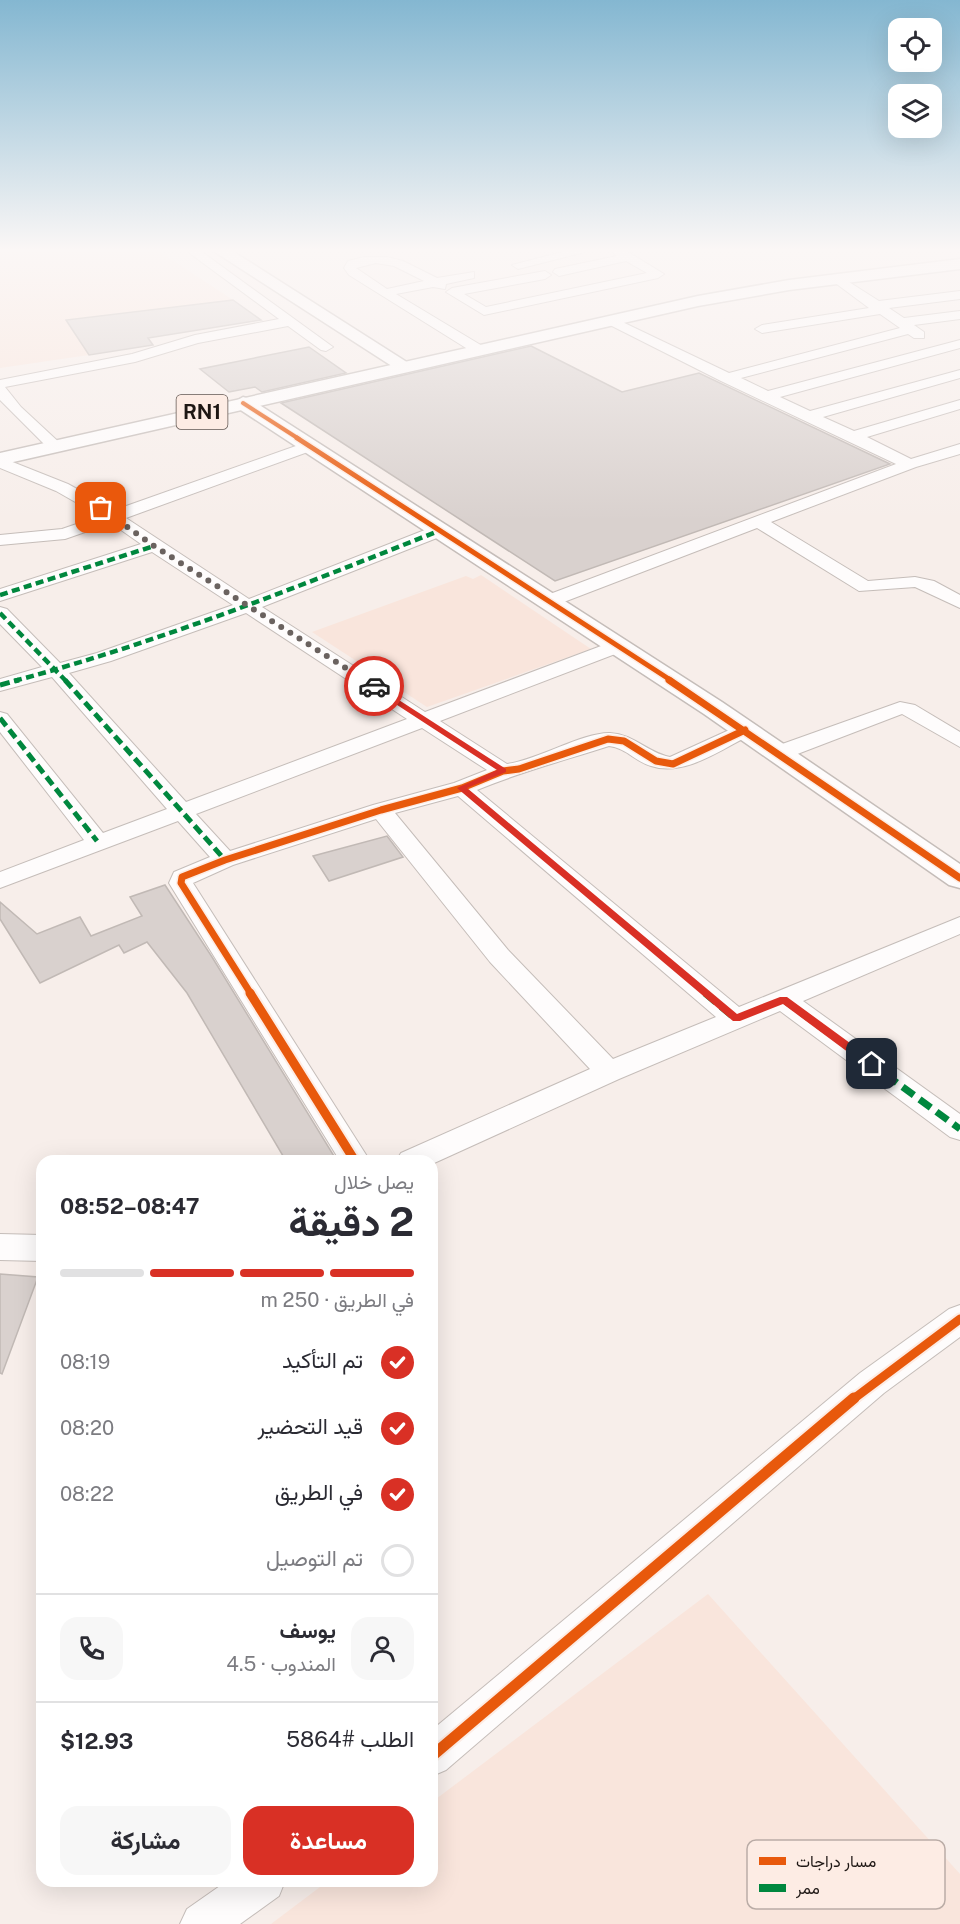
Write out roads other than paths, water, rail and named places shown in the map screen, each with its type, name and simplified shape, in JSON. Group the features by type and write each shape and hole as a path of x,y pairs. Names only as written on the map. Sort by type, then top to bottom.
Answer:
{"main road":[{"path":"365,342 404,366"},
{"name":"RN1","path":"0,460 507,342"},
{"path":"243,403 745,730 960,878"}],"street":[{"path":"0,384 135,358 186,342"},
{"path":"319,342 326,347"},
{"path":"465,342 479,350"},
{"path":"662,342 726,378 910,464"},
{"path":"726,378 851,342"},
{"path":"929,342 960,360"},
{"path":"765,396 960,344"},
{"path":"808,416 960,374"},
{"path":"0,390 16,410 55,446"},
{"path":"852,437 960,404"},
{"path":"0,540 65,534 310,446"},
{"path":"549,601 910,464 960,449"},
{"path":"0,460 53,482 117,517 154,546 503,771"},
{"path":"757,521 865,587 915,582 928,585 960,602"},
{"path":"0,685 104,657 249,606 441,530"},
{"path":"0,595 154,546"},
{"path":"0,613 57,670 180,812 225,860"},
{"path":"0,879 616,647"},
{"path":"779,753 900,708 954,731"},
{"path":"0,718 97,842"},
{"path":"352,1155 181,883 184,876 225,860 381,810 462,788 503,771 519,769 613,739 630,743 660,763 673,764 745,730"},
{"path":"462,788 736,1019"},
{"path":"381,810 499,956 609,1071"},
{"path":"424,1155 609,1071 960,925"},
{"path":"784,1000 960,1129"},
{"path":"0,1247 36,1248"},
{"path":"438,1751 872,1383 960,1318"},
{"path":"202,1924 255,1887"}]}
